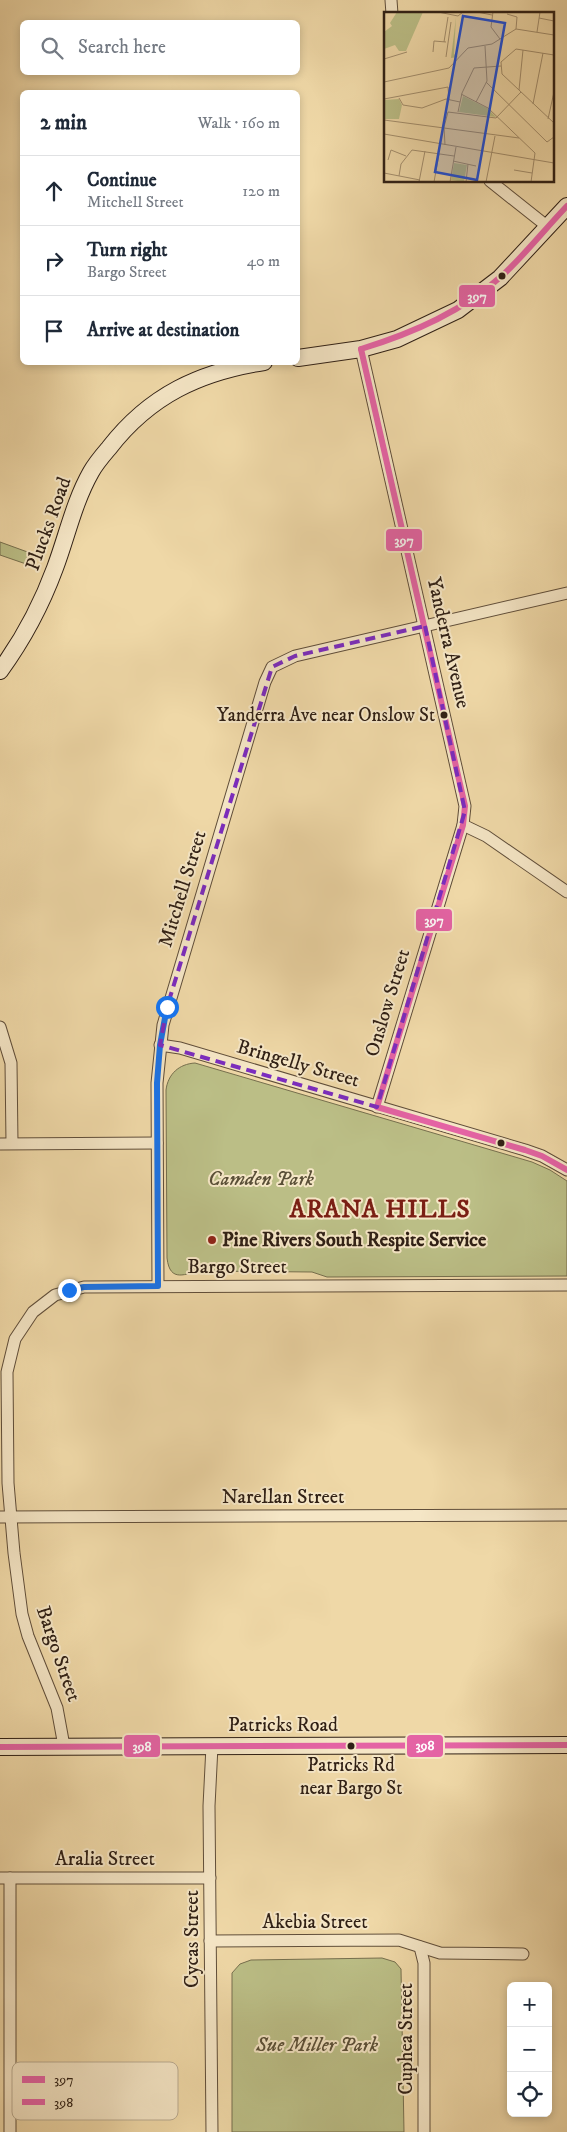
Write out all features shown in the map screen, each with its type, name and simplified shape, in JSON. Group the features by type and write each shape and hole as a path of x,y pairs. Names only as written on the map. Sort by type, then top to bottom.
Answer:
{"street":[{"path":"491,182 548,227"},
{"path":"300,358 361,349 412,333 458,310 500,278 567,206"},
{"name":"Yanderra Avenue","path":"361,349 463,795 465,811 463,825"},
{"name":"Plucks Road","path":"0,671 24,638 40,606 74,509 92,471 117,437 146,409 184,385 208,374 250,365"},
{"name":"Mitchell Street","path":"158,1286 157,1143 160,1045 167,1007 265,682 272,666 295,656 567,594"},
{"path":"463,825 486,836 567,892"},
{"name":"Onslow Street","path":"377,1106 463,825"},
{"path":"0,1027 11,1063 12,1143"},
{"name":"Bringelly Street","path":"160,1045 180,1048 525,1150 542,1156 567,1170"},
{"path":"0,1144 157,1143"},
{"name":"Bargo Street","path":"64,1746 57,1708 28,1636 22,1614 5,1516 8,1372 15,1339 22,1326 43,1303 69,1290 84,1287 567,1285"},
{"name":"Narellan Street","path":"5,1516 567,1515"},
{"name":"Patricks Road","path":"0,1747 567,1745"},
{"name":"Cycas Street","path":"212,1746 209,1806 212,2132"},
{"path":"5,1878 10,2132"},
{"name":"Aralia Street","path":"5,1878 210,1878"},
{"name":"Akebia Street","path":"210,1941 399,1940 440,1953 523,1954"},
{"name":"Cuphea Street","path":"420,1948 424,1963 424,2132"}],"highlighted area":[{"path":"425,626 465,811 377,1107 160,1045 167,1007 272,667 295,656"}],"green space":[{"path":"0,542 33,554 29,565 0,555"},
{"name":"Camden Park","path":"195,1063 532,1162 550,1170 567,1181 567,1276 327,1277 312,1272 201,1271 184,1275 175,1274 171,1271 167,1258 166,1090 169,1079 175,1071 184,1065"},
{"name":"Sue Miller Park","path":"382,1958 395,1962 401,1969 404,2132 232,2132 232,1973 240,1964 251,1960"}],"transit line":[{"name":"397","path":"361,349 419,328 473,299 505,273 567,206"},
{"name":"397","path":"361,349 465,806 463,825 377,1107"},
{"name":"397","path":"377,1107 525,1150 542,1156 567,1170"},
{"name":"398","path":"0,1747 567,1745"}],"place":[{"name":"Yanderra Ave near Onslow St","path":"444,715"},
{"name":"Pine Rivers South Respite Service","path":"212,1240"},
{"name":"Patricks Rd near Bargo St","path":"351,1746"}],"district":[{"name":"ARANA HILLS","path":"380,1209"}],"route":[{"path":"69,1290 84,1287 158,1286 157,1083 160,1045 167,1007"}]}
